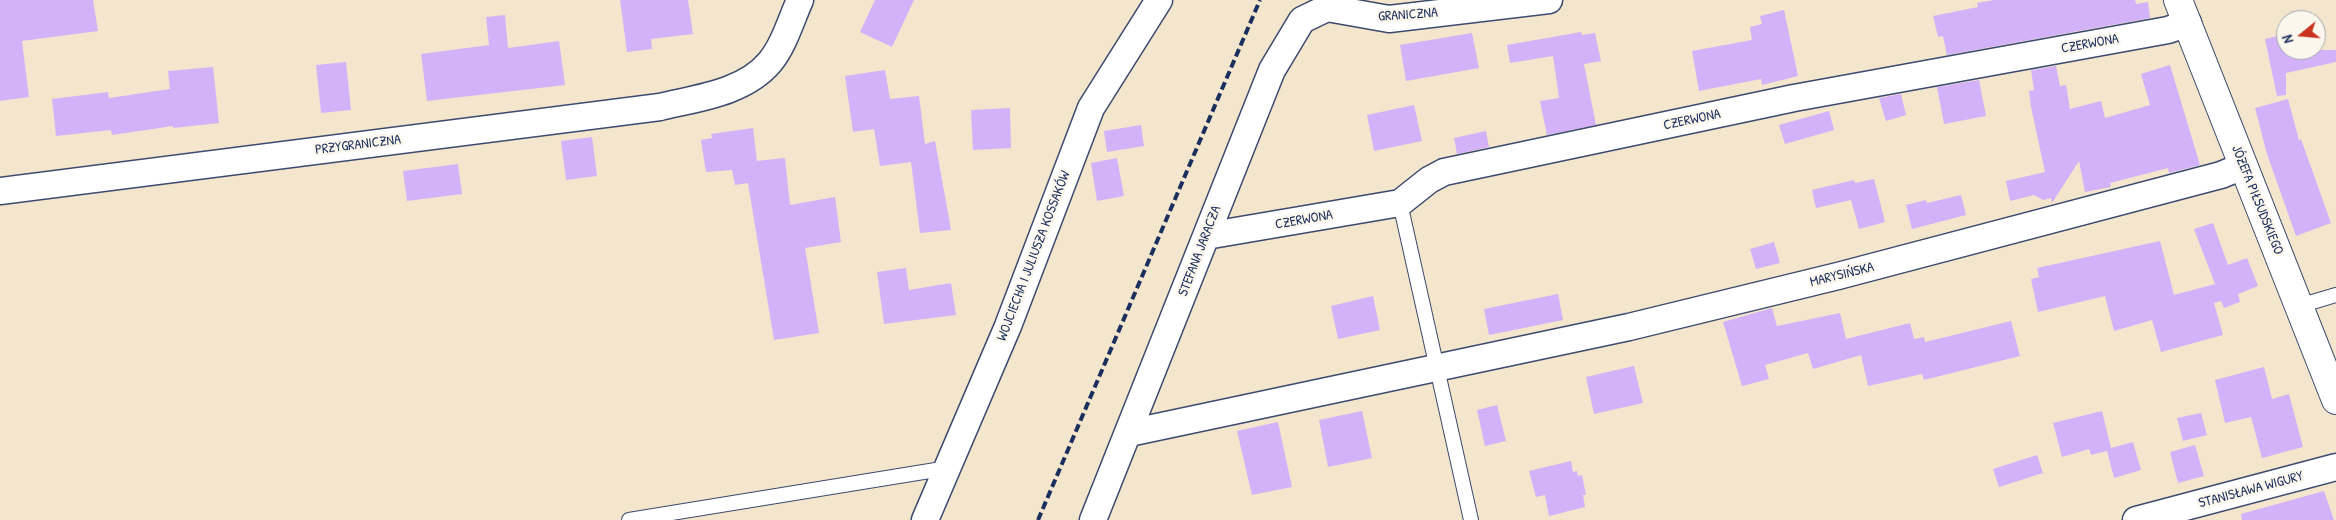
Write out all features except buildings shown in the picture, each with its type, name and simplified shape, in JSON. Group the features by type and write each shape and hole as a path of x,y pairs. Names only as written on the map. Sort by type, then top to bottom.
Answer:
{"street":[{"name":"PRZYGRANICZNA","path":"0,190 660,107 714,94 749,80 770,62 779,49 800,0"},
{"name":"WOJCIECHA I JULIUSZA KOSSAKÓW","path":"925,520 949,468 1008,326 1091,108 1159,0"},
{"name":"GRANICZNA","path":"1329,4 1389,19 1549,0"},
{"name":"STEFANA JARACZA","path":"1093,520 1272,70 1302,20 1329,4"},
{"name":"CZERWONA","path":"1206,236 1400,203 1429,180 1444,172 1794,98 2168,30 2183,12"},
{"name":"JÓZEFA PIŁSUDSKIEGO","path":"2183,12 2336,400"},
{"name":"MARYSIŃSKA","path":"1129,433 1629,327 1838,276 2221,175 2243,166"},
{"name":"STANISŁAWA WIGURY","path":"2136,520 2336,467"}],"lane":[{"path":"1400,203 1470,520"},
{"path":"2299,306 2336,295"},
{"path":"629,520 949,468"}],"railway":[{"path":"1038,520 1260,0"}]}
